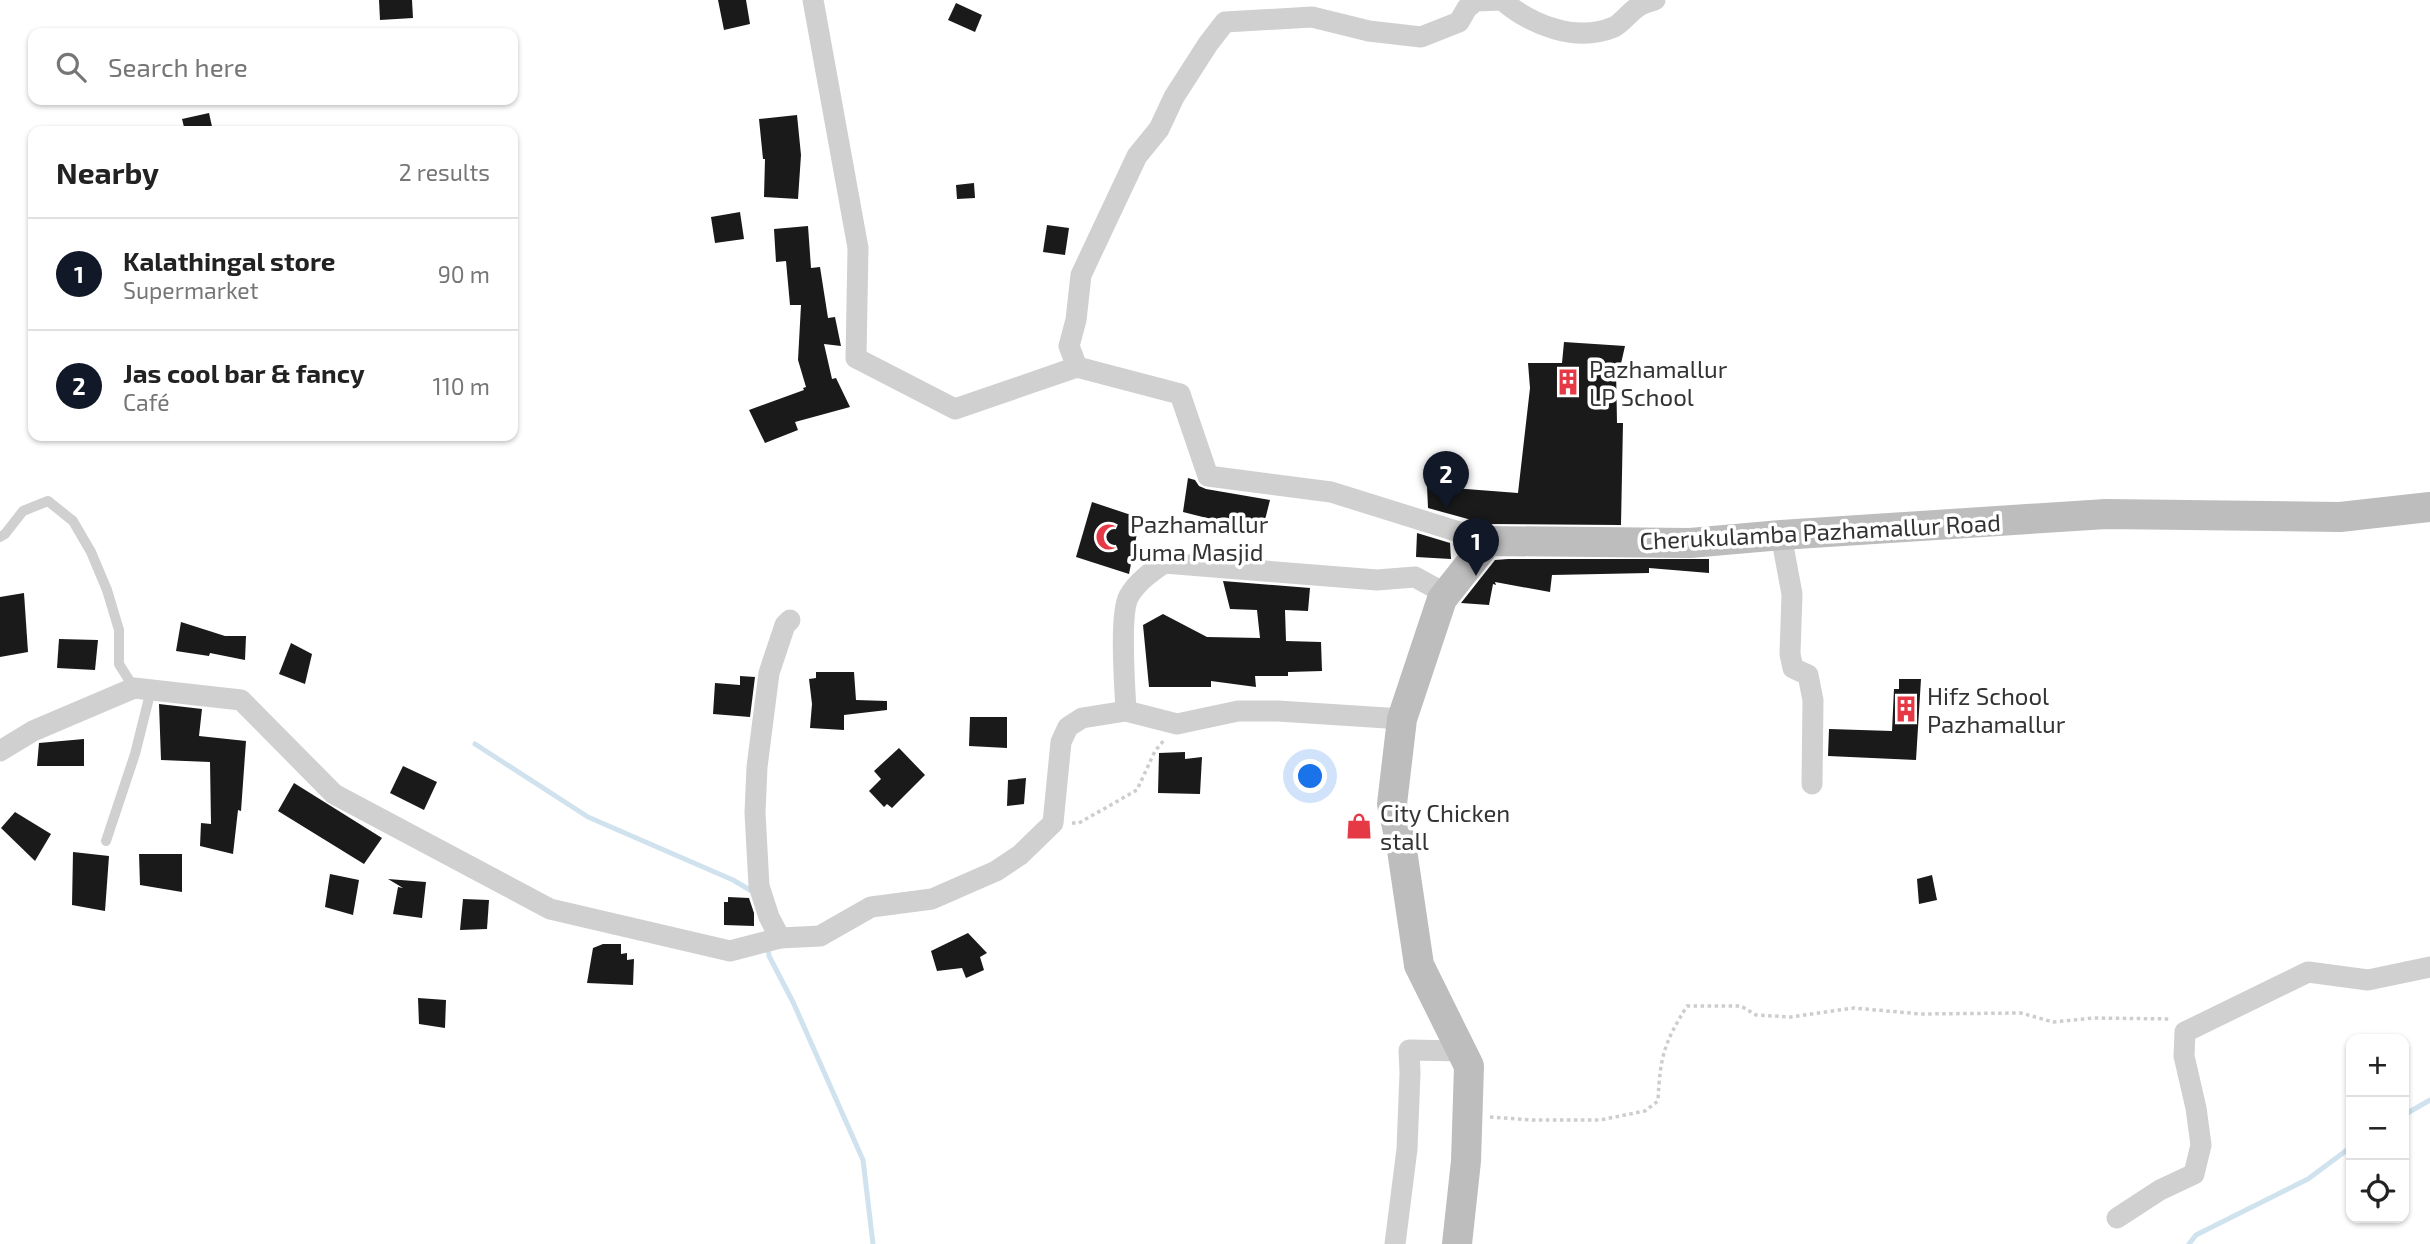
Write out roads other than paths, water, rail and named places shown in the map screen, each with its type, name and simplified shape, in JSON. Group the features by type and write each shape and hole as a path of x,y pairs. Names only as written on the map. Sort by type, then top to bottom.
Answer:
{"street":[{"path":"813,0 858,248 856,358 955,409 1077,367 1180,394 1208,476 1331,492 1488,541 1442,599 1402,719 1392,804 1402,850 1419,965 1469,1066 1466,1161 1457,1244"},
{"path":"1077,367 1069,346 1076,320 1081,275 1137,156 1159,129 1181,86 1225,22 1312,17 1369,31 1421,37 1459,22 1467,8 1476,1 1502,0 1521,16 1553,29 1588,33 1616,26 1637,6 1655,0"},
{"name":"Cherukulamba Pazhamallur Road","path":"1488,541 1690,543 2106,514 2340,517 2430,507"},
{"path":"1781,535 1792,594 1790,654 1793,668 1808,675 1813,700 1812,783"},
{"path":"1126,711 1123,634 1127,598 1146,576 1164,563 1377,580 1415,577 1446,593"},
{"path":"779,938 759,886 757,767 769,673 785,625 790,620"},
{"path":"0,751 33,731 142,689 242,700 334,794 550,909 730,951 779,938 820,936 871,907 932,899 996,871 1020,855 1052,823 1061,742 1068,727 1082,718 1126,711 1177,724 1238,711 1402,719"},
{"path":"2117,1219 2160,1190 2194,1174 2201,1145 2184,1056 2185,1032 2308,972 2368,980 2430,967"},
{"path":"1395,1244 1407,1149 1409,1051 1462,1051"}],"lane":[{"path":"0,537 23,511 48,501 73,521 92,552 107,590 119,630 119,664 142,689 135,754 106,841"}],"waterway":[{"path":"475,744 588,817 733,880 755,893"},
{"path":"768,946 769,956 793,1002 863,1160 873,1244"},
{"path":"2409,1112 2430,1100"},
{"path":"2189,1244 2196,1235 2308,1179 2346,1151"}],"place":[{"name":"Pazhamallur LP School","path":"1568,382"},
{"name":"Jas cool bar & fancy","path":"1446,509"},
{"name":"Pazhamallur Juma Masjid","path":"1109,537"},
{"name":"Kalathingal store","path":"1476,576"},
{"name":"Hifz School Pazhamallur","path":"1906,709"},
{"name":"City Chicken stall","path":"1359,826"}]}
